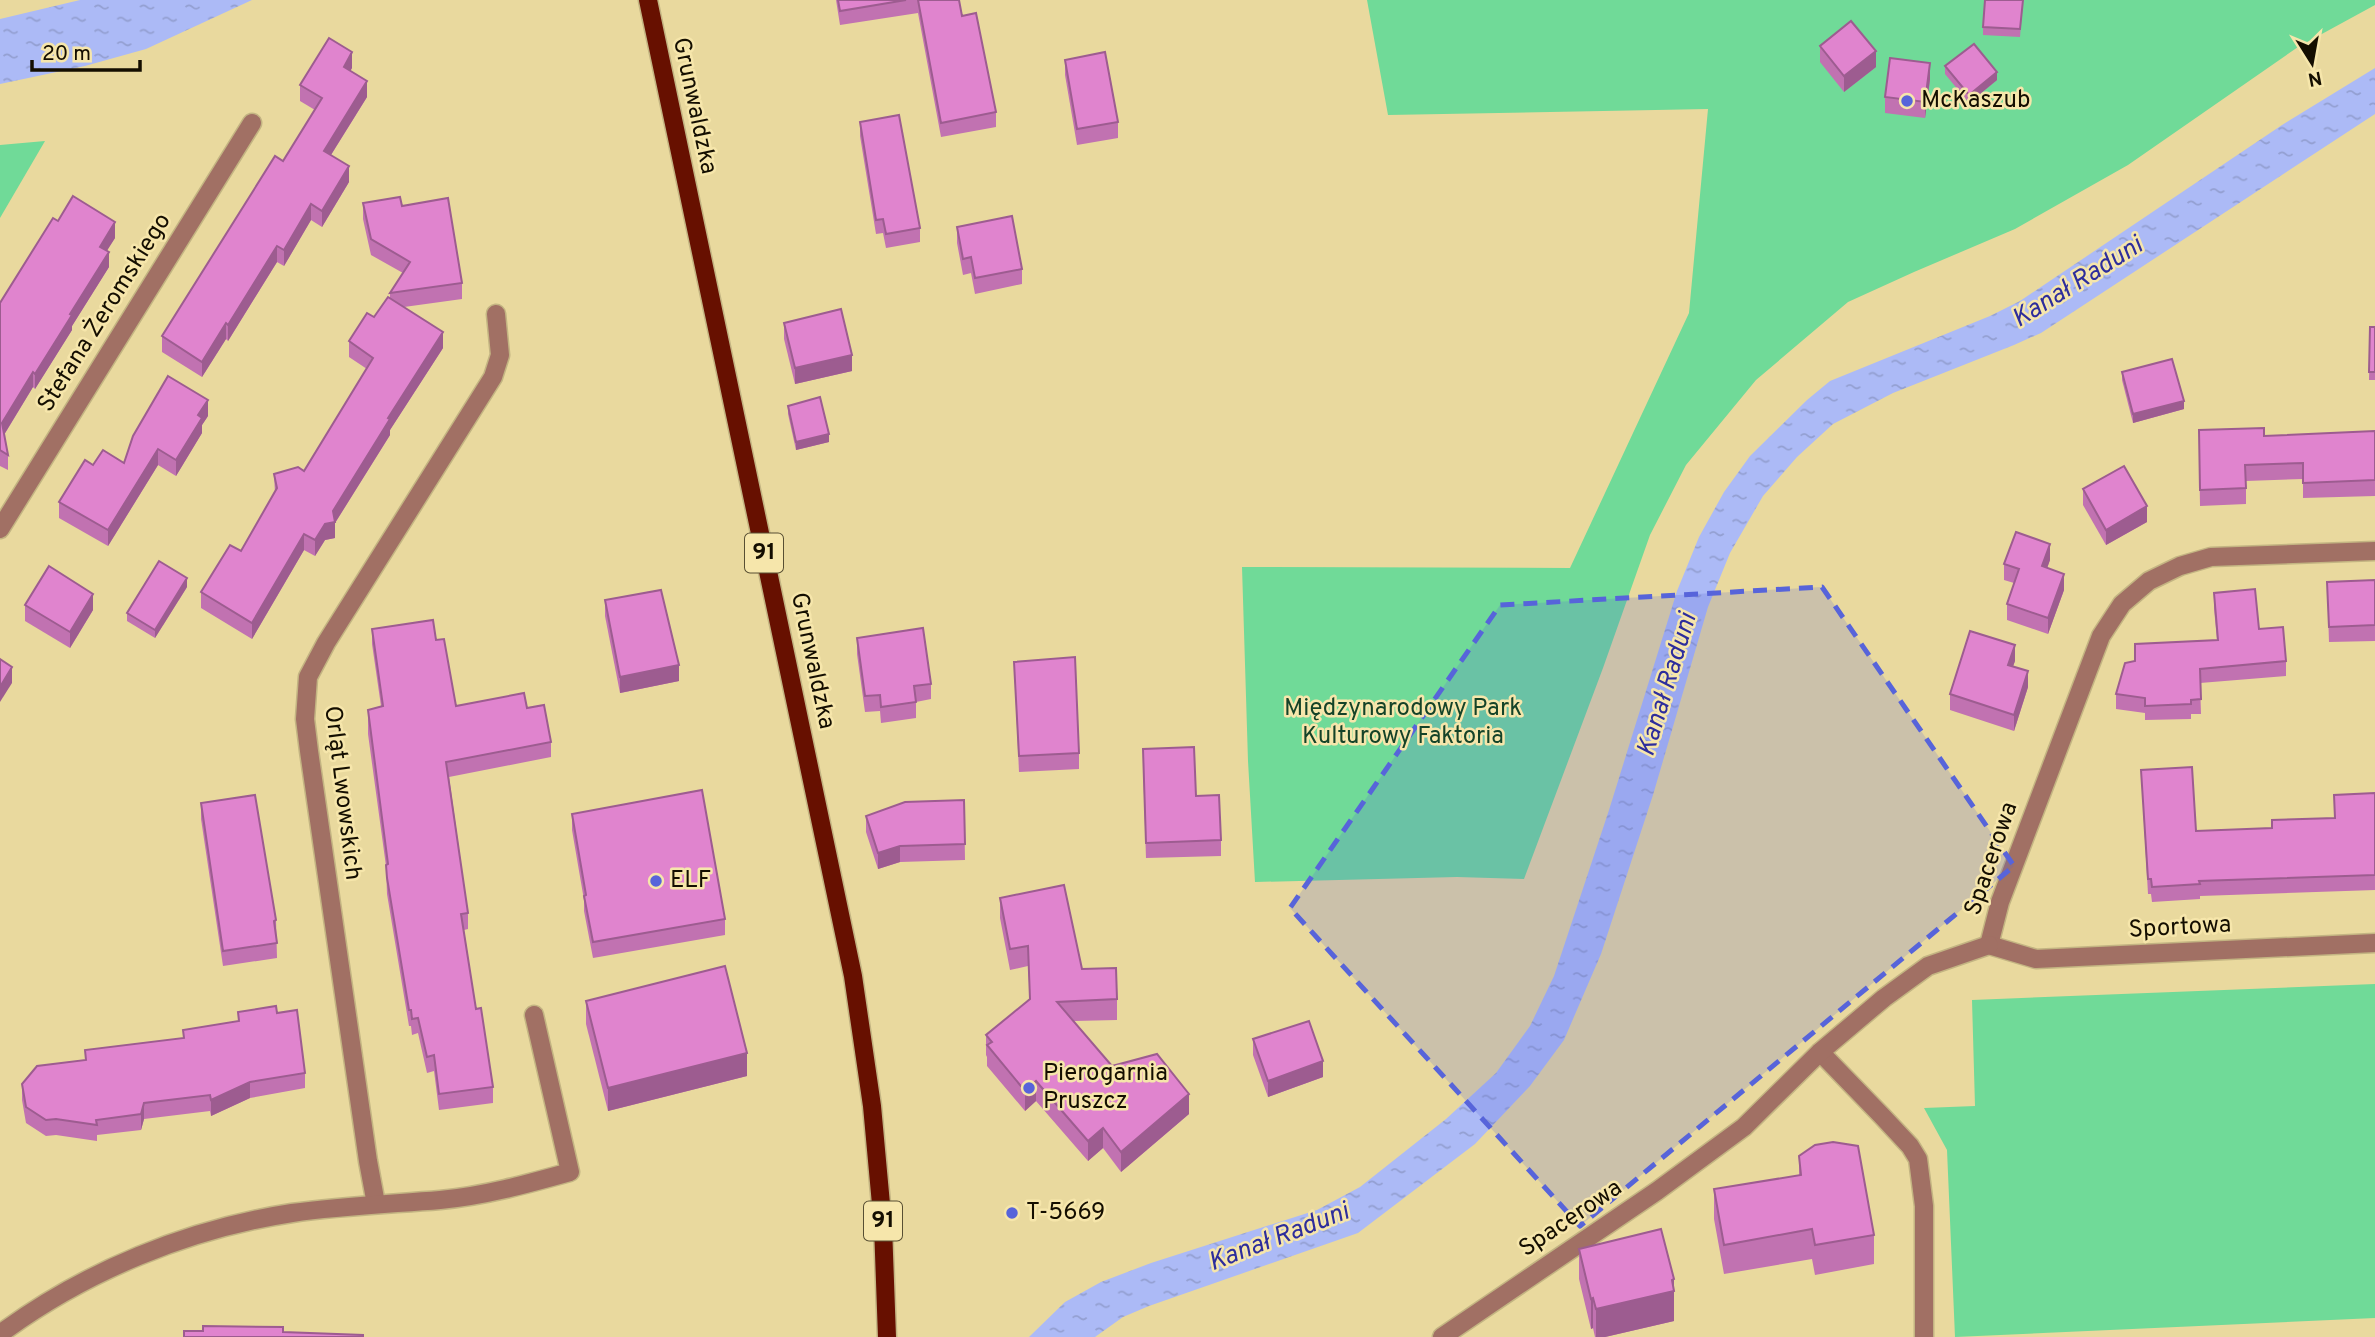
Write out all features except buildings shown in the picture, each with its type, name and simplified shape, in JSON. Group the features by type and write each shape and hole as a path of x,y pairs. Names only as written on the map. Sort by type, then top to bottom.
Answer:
{"main road":[{"name":"Grunwaldzka","path":"648,0 853,976 872,1106 883,1226 887,1337"}],"street":[{"name":"Stefana Żeromskiego","path":"0,529 252,123"},
{"name":"Orląt Lwowskich","path":"376,1204 309,751 305,719 308,677 339,622 494,377 500,355 496,314"},
{"name":"Spacerowa","path":"1442,1337 1657,1191 1744,1127 1819,1052 1884,998 1928,966 1989,945 2000,902 2101,636 2122,604 2148,581 2180,566 2211,557 2375,551"},
{"name":"Sportowa","path":"1989,945 2036,959 2375,943"},
{"path":"8,1333 77,1285 168,1244 236,1224 270,1217 376,1204 441,1200 498,1191 570,1172 534,1014"},
{"path":"1819,1052 1910,1146 1918,1159 1924,1206 1924,1337"}],"highlighted area":[{"path":"1822,587 2014,866 1580,1226 1290,908 1500,605"}],"green space":[{"name":"Międzynarodowy Park Kulturowy Faktoria","path":"1367,0 2375,0 2375,5 2298,47 2128,165 2015,229 1848,302 1756,380 1686,465 1650,535 1524,879 1457,877 1255,882 1242,567 1570,568 1689,313 1708,109 1388,115"},
{"path":"45,141 0,218 0,145"},
{"path":"2375,984 2375,1318 1955,1337 1947,1150 1924,1108 1975,1106 1972,1000"}],"water":[{"path":"80,0 252,0 146,49 85,66 0,84 0,19"},
{"name":"Kanał Raduni","path":"2375,68 2375,114 2041,333 1893,393 1833,424 1797,457 1763,496 1730,553 1708,607 1653,795 1601,954 1564,1040 1530,1086 1475,1144 1358,1233 1149,1306 1123,1317 1095,1337 1029,1337 1065,1302 1101,1282 1151,1263 1317,1210 1360,1187 1446,1119 1496,1073 1530,1026 1554,976 1677,591 1699,537 1724,492 1750,456 1807,400 1830,381 1990,316 2020,301 2282,125"}],"place":[{"name":"McKaszub","path":"1907,101"},
{"name":"ELF","path":"656,881"},
{"name":"Pierogarnia Pruszcz","path":"1029,1088"},
{"name":"T-5669","path":"1012,1213"}]}
